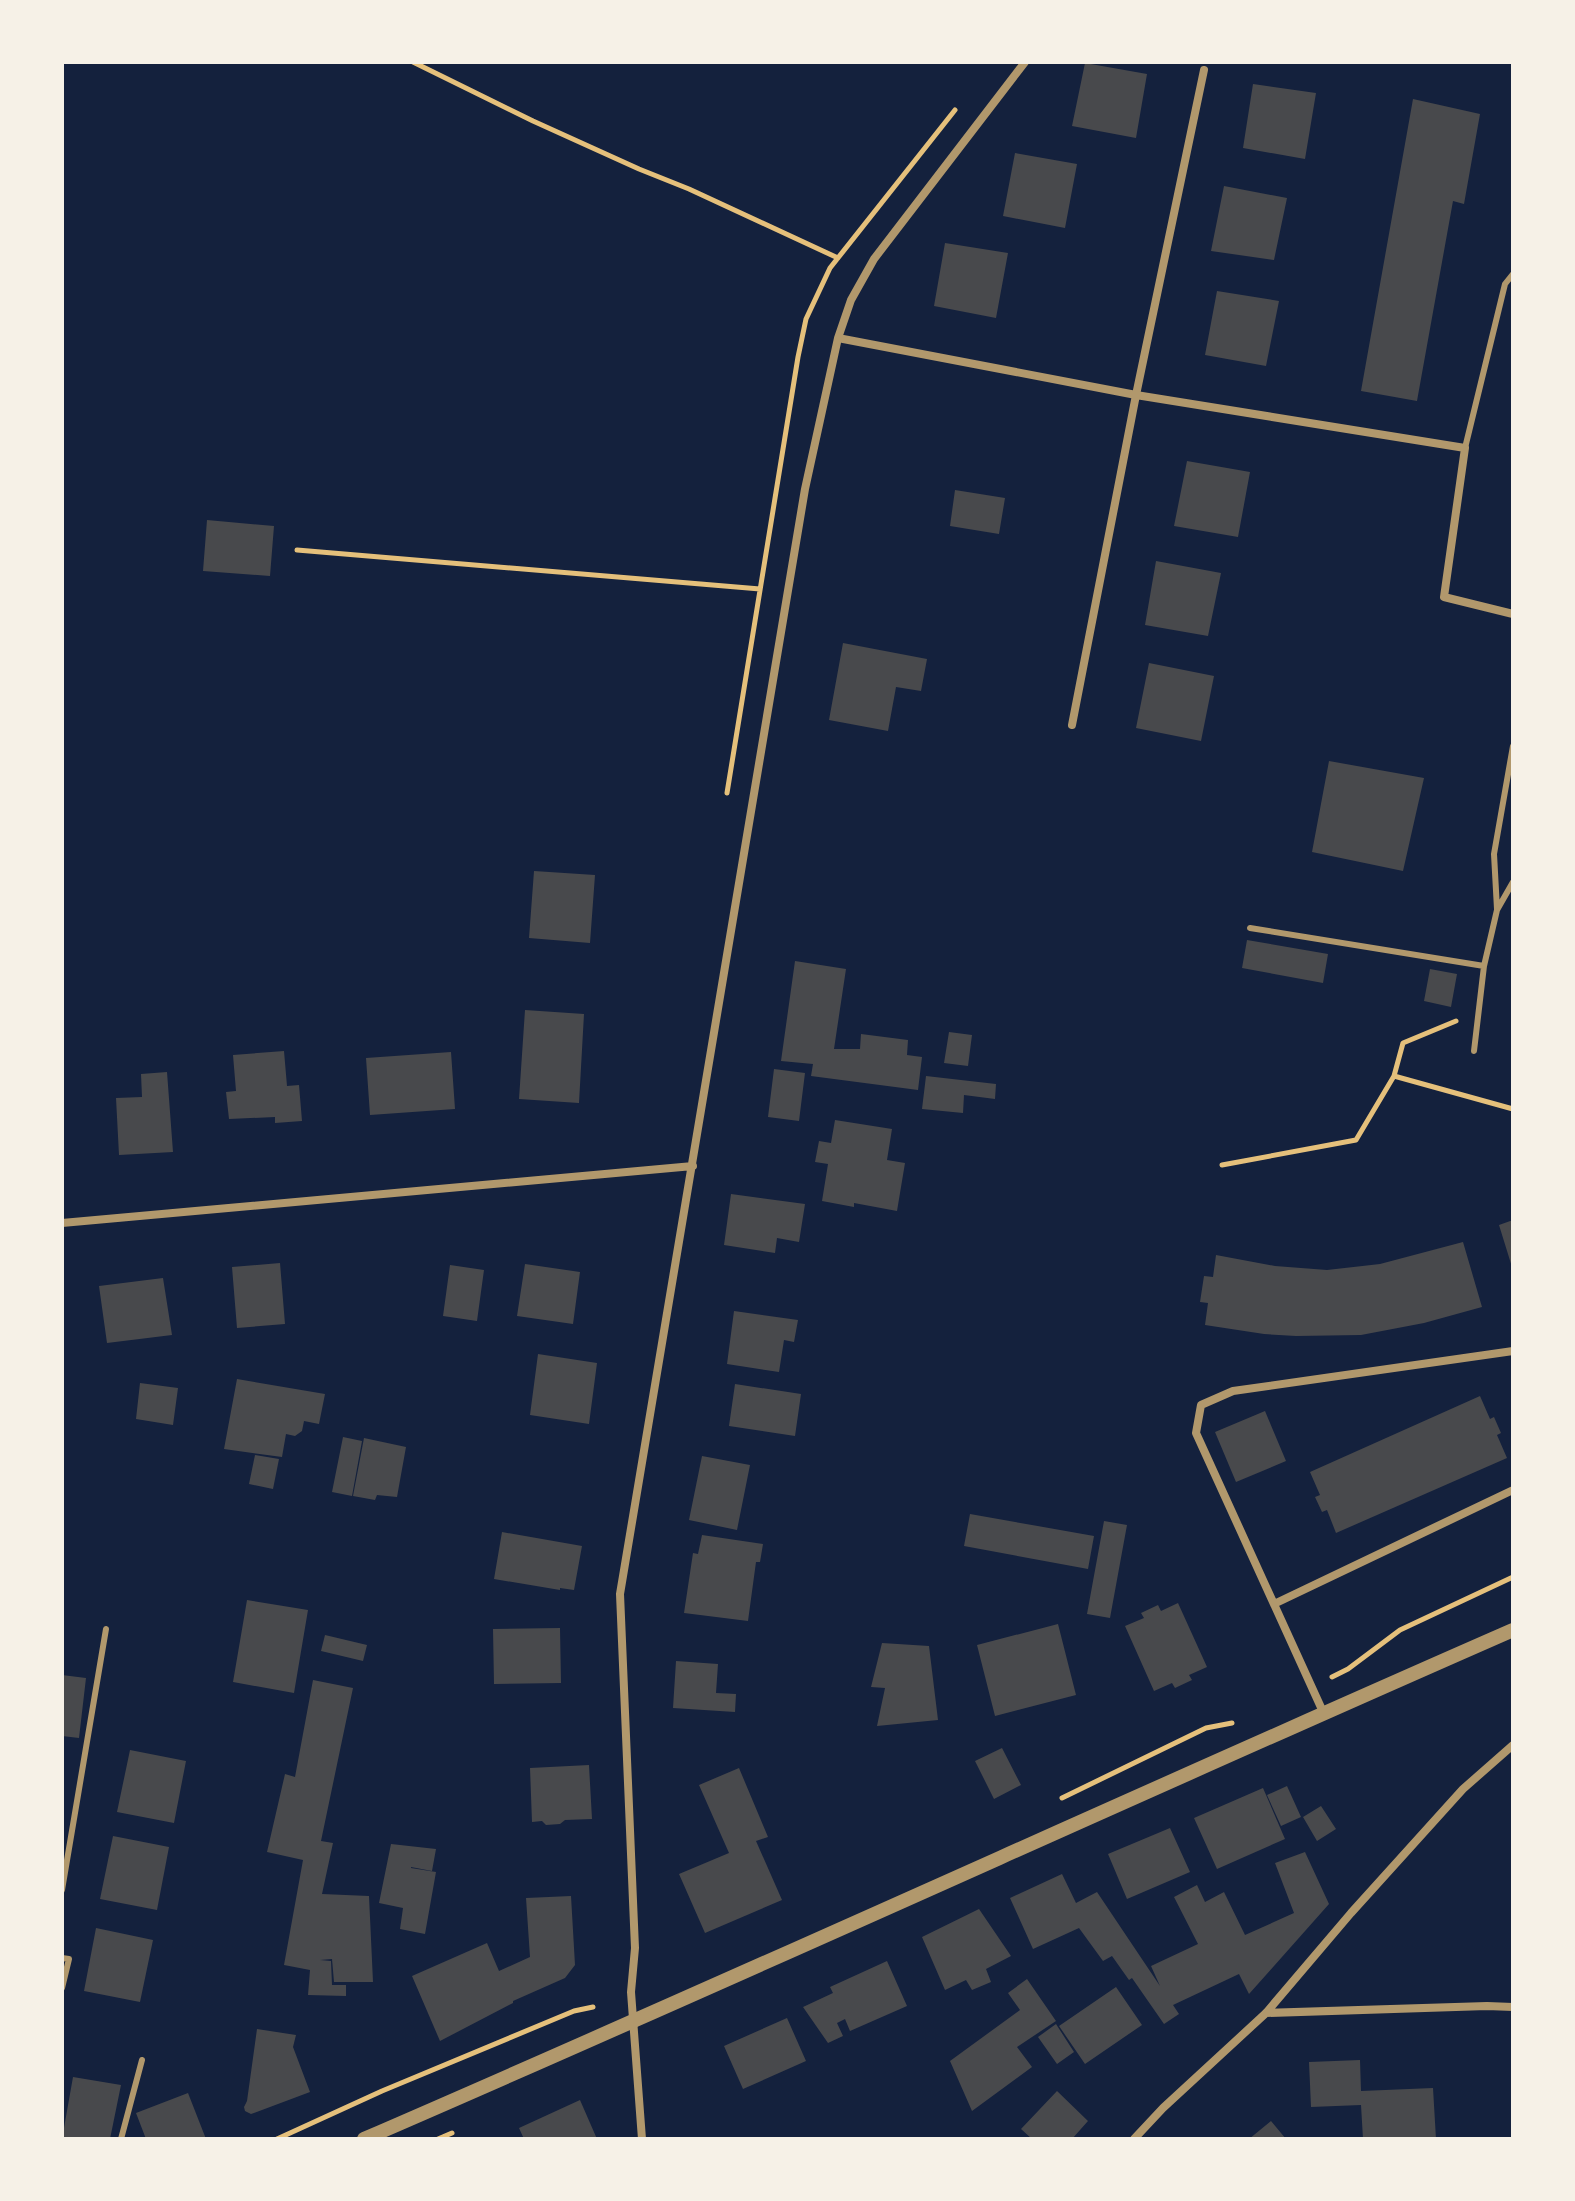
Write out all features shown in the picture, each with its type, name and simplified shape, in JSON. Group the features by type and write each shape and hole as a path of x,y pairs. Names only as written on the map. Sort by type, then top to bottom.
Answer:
{"street":[{"path":"642,2139 631,1992 635,1948 620,1594 805,489 838,338 851,300 874,259 1025,62"},
{"path":"1072,725 1136,395 1204,70"},
{"path":"838,338 1136,395 1465,448 1444,597 1513,614"},
{"path":"62,1223 693,1166"},
{"path":"1324,1714 1196,1433 1201,1405 1233,1391 1513,1351"},
{"path":"1274,1604 1513,1490"},
{"path":"364,2139 1513,1630"},
{"path":"1134,2139 1163,2108 1266,2013 1463,1789 1513,1745"},
{"path":"1266,2013 1513,2007"}],"lane":[{"path":"1465,448 1505,284 1513,274"},
{"path":"1474,1051 1484,966 1497,910 1494,854 1513,746"},
{"path":"1497,910 1513,882"},
{"path":"1250,928 1484,966"},
{"path":"62,1890 106,1629"},
{"path":"62,1958 69,1959 62,1988"},
{"path":"121,2139 142,2060"}],"path":[{"path":"413,62 546,127 838,258"},
{"path":"297,550 760,589"},
{"path":"1222,1165 1356,1140 1394,1076 1403,1043 1478,1012"},
{"path":"1394,1076 1513,1109"},
{"path":"1312,1687 1348,1669 1400,1630 1513,1577"},
{"path":"1055,1801 1206,1728 1245,1717"},
{"path":"277,2139 382,2091 574,2011 591,2008 631,1992"}],"building":[{"path":"1085,63 1147,74 1136,138 1072,126"},
{"path":"1253,84 1316,93 1305,159 1243,148"},
{"path":"1413,99 1480,114 1464,204 1453,201 1417,401 1361,391"},
{"path":"1015,153 1077,164 1065,228 1003,216"},
{"path":"1224,186 1287,198 1274,260 1211,251"},
{"path":"945,243 1008,253 996,318 934,306"},
{"path":"1217,291 1279,301 1266,366 1205,355"},
{"path":"1187,461 1250,472 1238,537 1174,526"},
{"path":"955,490 1005,498 999,534 950,526"},
{"path":"207,520 274,526 270,576 203,571"},
{"path":"1156,561 1221,573 1208,636 1145,625"},
{"path":"843,643 927,659 921,691 896,687 888,731 829,720"},
{"path":"1149,663 1214,676 1201,741 1136,728"},
{"path":"1329,761 1424,778 1403,871 1312,852"},
{"path":"534,871 595,875 590,943 529,938"},
{"path":"1247,940 1328,954 1323,983 1242,968"},
{"path":"795,961 846,969 834,1049 860,1049 861,1034 908,1040 907,1055 922,1057 918,1090 811,1076 813,1064 781,1061"},
{"path":"1430,969 1457,974 1451,1007 1424,1001"},
{"path":"525,1010 584,1014 579,1103 519,1099"},
{"path":"949,1032 972,1035 968,1066 944,1063"},
{"path":"284,1051 287,1086 299,1085 302,1121 275,1123 275,1117 229,1119 226,1092 236,1091 233,1055"},
{"path":"451,1052 455,1109 370,1115 366,1058"},
{"path":"774,1069 805,1073 799,1121 768,1117"},
{"path":"167,1072 173,1152 119,1155 116,1098 142,1097 141,1074"},
{"path":"926,1076 996,1084 995,1099 964,1095 963,1113 922,1109"},
{"path":"835,1120 892,1129 887,1160 905,1163 897,1211 822,1201 828,1164 815,1162 819,1141 831,1143"},
{"path":"731,1194 805,1204 799,1242 777,1238 775,1253 724,1245"},
{"path":"1513,1220 1513,1267 1512,1267 1499,1225"},
{"path":"1463,1242 1482,1307 1424,1323 1361,1335 1264,1334 1205,1325 1208,1303 1200,1302 1204,1276 1213,1277 1216,1255 1275,1266 1327,1270 1380,1264"},
{"path":"280,1263 285,1324 237,1328 232,1267"},
{"path":"525,1264 580,1272 573,1324 517,1316"},
{"path":"450,1265 484,1270 477,1321 443,1316"},
{"path":"163,1278 172,1335 107,1343 99,1286"},
{"path":"734,1311 798,1320 794,1342 784,1340 779,1372 727,1364"},
{"path":"538,1354 597,1363 589,1424 530,1415"},
{"path":"237,1379 325,1394 319,1424 304,1421 302,1431 295,1436 286,1434 282,1457 224,1449"},
{"path":"140,1383 178,1388 173,1425 136,1419"},
{"path":"735,1384 801,1394 795,1436 729,1426"},
{"path":"1480,1396 1490,1419 1494,1417 1501,1433 1497,1435 1507,1458 1336,1533 1327,1510 1322,1512 1315,1497 1320,1495 1310,1472"},
{"path":"1265,1411 1286,1461 1236,1482 1215,1432"},
{"path":"343,1437 362,1441 352,1496 332,1492"},
{"path":"364,1438 406,1447 397,1497 377,1495 375,1500 353,1496"},
{"path":"255,1455 279,1459 273,1489 249,1484"},
{"path":"702,1456 750,1465 737,1530 689,1520"},
{"path":"970,1514 1094,1536 1088,1569 964,1546"},
{"path":"1104,1521 1127,1525 1110,1618 1087,1614"},
{"path":"502,1532 582,1546 574,1590 494,1579"},
{"path":"702,1535 763,1544 760,1562 756,1562 748,1621 684,1613 693,1553 698,1554"},
{"path":"247,1600 308,1610 294,1693 233,1682"},
{"path":"1178,1603 1207,1667 1189,1675 1192,1680 1175,1688 1172,1683 1154,1691 1125,1626 1144,1618 1141,1613 1158,1605 1161,1611"},
{"path":"1058,1624 1076,1695 995,1716 977,1645"},
{"path":"560,1628 561,1683 494,1684 493,1629"},
{"path":"325,1635 367,1645 363,1661 321,1651"},
{"path":"882,1643 929,1646 938,1720 877,1726 885,1688 871,1687"},
{"path":"676,1661 718,1664 716,1693 736,1694 735,1712 673,1708"},
{"path":"62,1675 86,1678 79,1738 62,1736"},
{"path":"313,1680 353,1688 321,1841 333,1843 322,1894 369,1896 373,1982 334,1982 332,1959 320,1960 331,1961 332,1985 346,1985 346,1996 308,1995 310,1970 284,1965 303,1860 267,1852 285,1774 295,1777"},
{"path":"1002,1748 1021,1785 994,1799 975,1761"},
{"path":"130,1750 186,1761 174,1823 117,1812"},
{"path":"589,1765 592,1819 565,1820 560,1824 546,1825 542,1821 532,1822 530,1768"},
{"path":"739,1768 768,1837 756,1841 782,1900 705,1933 679,1874 729,1853 699,1785"},
{"path":"1287,1786 1301,1817 1281,1826 1267,1795"},
{"path":"1263,1788 1285,1839 1217,1869 1194,1818"},
{"path":"1321,1806 1336,1829 1317,1841 1303,1817"},
{"path":"1170,1828 1190,1872 1127,1899 1108,1854"},
{"path":"113,1836 169,1847 157,1910 100,1899"},
{"path":"391,1844 436,1849 432,1871 411,1867 436,1872 425,1934 400,1929 403,1908 379,1903"},
{"path":"1305,1852 1329,1904 1249,1994 1239,1974 1173,2005 1179,2014 1164,2024 1132,1978 1129,1980 1112,1956 1103,1961 1079,1928 1033,1949 1010,1898 1062,1874 1076,1903 1097,1892 1160,1986 1151,1966 1198,1944 1174,1897 1197,1885 1205,1902 1224,1892 1245,1935 1294,1913 1275,1863"},
{"path":"571,1896 575,1965 565,1978 513,2001 440,2041 412,1976 487,1943 499,1971 530,1957 526,1898"},
{"path":"979,1909 1011,1956 986,1969 991,1982 972,1990 966,1980 945,1990 922,1937"},
{"path":"96,1928 153,1940 140,2002 84,1991"},
{"path":"887,1961 907,2006 850,2031 845,2019 837,2023 843,2036 828,2043 803,2007 833,1993 830,1987"},
{"path":"1027,1979 1056,2021 1017,2047 1032,2067 972,2111 950,2061 1020,2010 1008,1993"},
{"path":"1116,1987 1142,2025 1085,2064 1059,2026"},
{"path":"787,2018 806,2061 743,2089 724,2046"},
{"path":"1056,2024 1074,2052 1057,2064 1038,2037"},
{"path":"257,2029 296,2035 293,2047 310,2092 251,2114 244,2107"},
{"path":"1360,2060 1361,2091 1433,2088 1436,2139 1363,2139 1361,2105 1311,2107 1309,2062"},
{"path":"73,2077 121,2085 110,2139 62,2139"},
{"path":"1057,2091 1088,2121 1072,2139 1032,2139 1021,2129"},
{"path":"188,2093 206,2139 146,2139 136,2113"},
{"path":"580,2100 597,2139 524,2139 519,2128"},
{"path":"1271,2121 1286,2139 1249,2139"}]}
